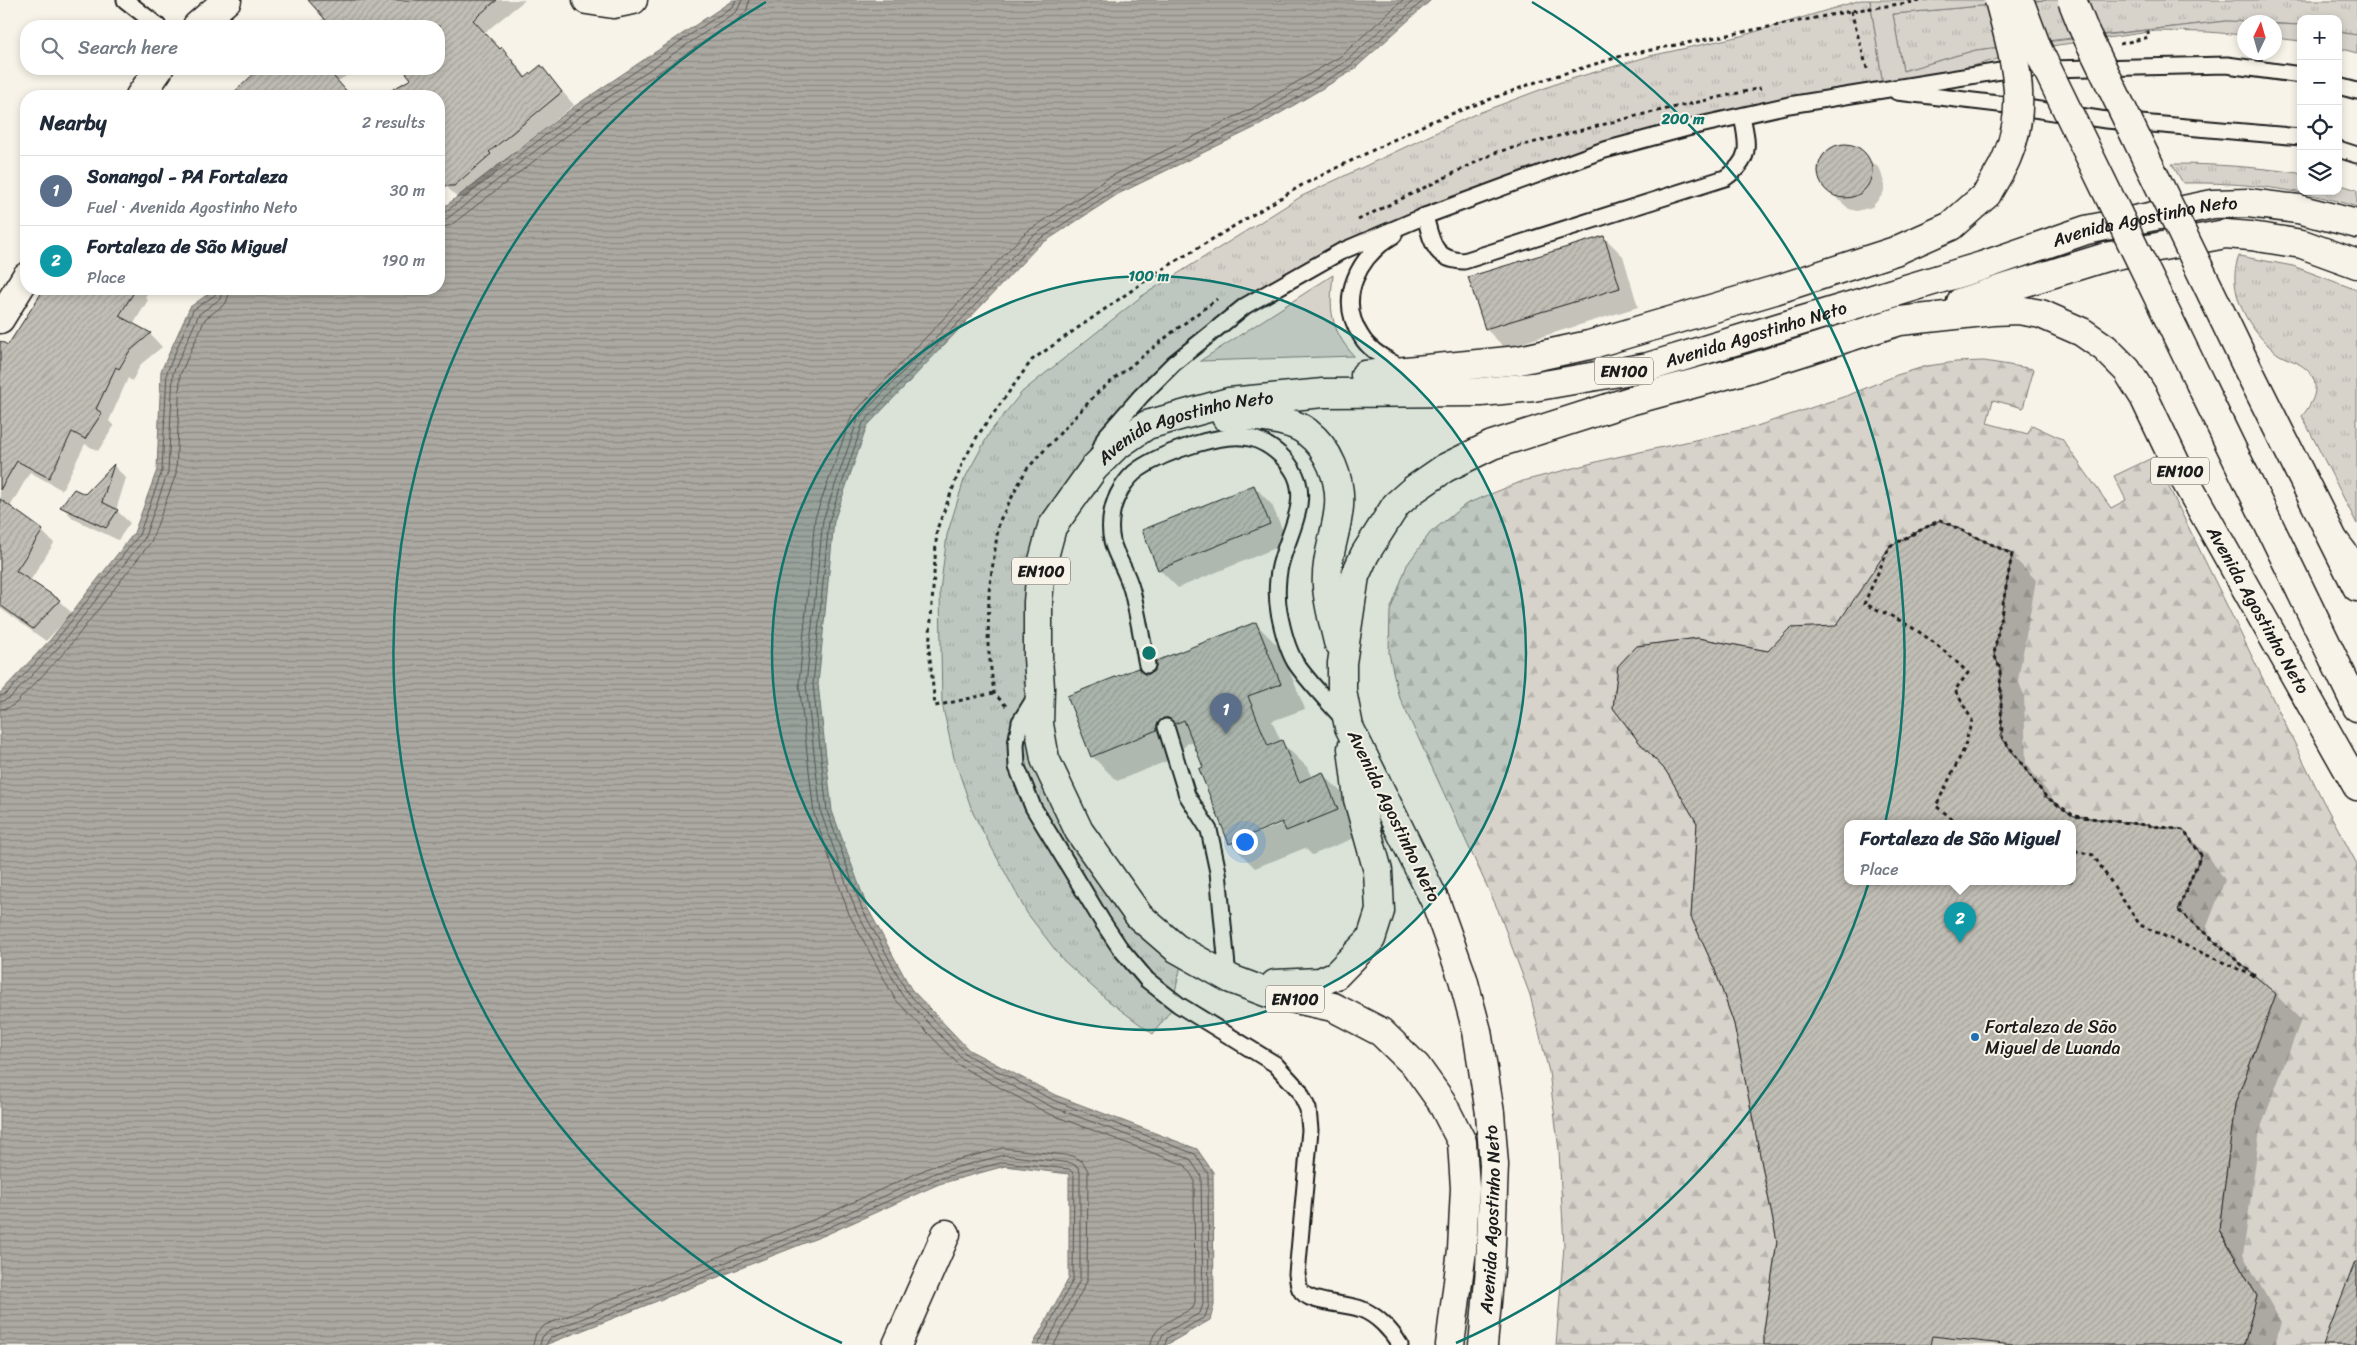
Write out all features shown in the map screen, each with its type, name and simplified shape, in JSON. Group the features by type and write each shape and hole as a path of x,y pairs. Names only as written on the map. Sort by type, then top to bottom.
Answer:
{"main road":[{"path":"204,20 227,0"},
{"path":"587,0 613,4 633,0"},
{"path":"1147,426 1183,402 1229,390 1288,382 1519,360 1589,345 1775,290 1923,240 1950,226 1987,194 2007,158 2020,110 2017,76 1999,0"},
{"path":"2019,0 2043,61 2357,707"},
{"path":"2072,0 2084,30 2246,365 2357,587"},
{"path":"144,90 155,75"},
{"name":"Avenida Agostinho Neto","path":"1450,1345 1462,1250 1465,1188 1462,1142 1441,1101 1416,1066 1381,1032 1333,1008 1268,993 1230,978 1176,948 1135,913 1079,831 1045,758 1039,724 1038,602 1041,568 1052,527 1065,505 1094,468 1115,447 1147,426 1229,402 1323,393 1481,392 1579,380 1648,367 1982,266 2086,230 2213,204 2248,203 2298,209 2357,224"},
{"path":"1900,321 2106,257 2225,234 2302,244 2357,264"},
{"path":"0,319 14,287"},
{"name":"Avenida Agostinho Neto","path":"1483,1345 1490,1269 1494,1165 1490,1113 1478,1031 1463,979 1436,903 1350,727 1342,692 1342,663 1355,576 1396,505 1413,490 1445,468 1492,445 1624,403 1751,368 1900,321 1993,310 2018,310 2041,314 2082,332 2115,357 2127,370 2144,397 2176,464 2357,786"},
{"path":"1147,426 1232,416 1259,417 1279,421 1307,431 1328,454 1339,484 1339,507 1328,556 1327,586 1342,663"},
{"path":"2335,542 2357,571"},
{"path":"1230,978 1284,984 1326,981 1344,969 1371,939 1380,911 1378,871 1358,799 1350,727"},
{"path":"897,1345 946,1234"}],"lane":[{"path":"125,0 150,20"},
{"path":"1094,468 1105,437 1174,362 1245,306 1322,262 1425,216 1601,151 1789,105 1884,91 1969,74 2017,69 2227,65 2297,74"},
{"path":"2342,87 2357,91"},
{"path":"1884,91 2007,105 2106,120 2297,137"},
{"path":"1425,216 1432,244 1441,255 1450,261 1464,261 1725,178 1739,168 1746,154 1742,116"},
{"path":"2341,150 2357,155"},
{"path":"1407,371 1376,352 1361,336 1353,317 1351,298 1353,280 1362,264 1388,238 1425,216"},
{"path":"1147,665 1131,588 1116,556 1109,533 1112,510 1122,486 1139,469 1178,449 1203,441 1253,439 1283,457 1297,477 1300,498 1298,511 1282,560 1278,590 1279,610 1284,631 1295,661 1350,727"},
{"path":"1040,688 1020,722 1016,744 1017,766 1033,807 1102,921 1120,948 1147,980 1179,1005 1275,1064 1299,1090 1308,1109 1310,1130 1297,1274 1300,1289 1306,1296 1360,1308 1373,1315 1395,1337 1400,1345"},
{"path":"1166,727 1187,795 1209,830 1218,872 1230,978"}],"path":[{"path":"994,693 935,706 929,649 938,529 963,462 978,435 1032,360 1158,272 1302,185 1430,122 1536,82 1625,56 1851,11 1928,0"},
{"path":"2118,44 2149,37 2147,29"},
{"path":"1954,820 1936,806 1964,749 1972,720 1955,690 1968,673 1946,651 1922,632 1894,616 1864,604 1890,546 1940,520 2012,554 1994,654 2000,670 2002,738 2046,797 2074,816 2184,830 2201,855 2178,910 2256,977 2140,925 2094,855 2076,851"}],"green space":[{"path":"1861,0 1870,0 1884,91 1691,127 1423,217 1245,306 1141,396 1046,547 1040,688 1079,831 1184,952 1171,1010 1153,1034 1106,999 1063,960 1027,913 973,813 954,758 942,703 940,591 947,535 964,480 990,432 1022,392 1142,296 1302,196 1473,115 1561,82 1650,56 1741,36"},
{"path":"1870,0 2046,0 1893,14 1903,71 1976,50 2226,21 2237,21 2237,34 2156,31 2037,48 1884,91"},
{"path":"2046,0 2357,0 2357,35 2342,33 2342,15 2297,15 2297,25 2282,24 2282,15 2237,15 2237,22 2226,21 1976,50 1903,71 1893,14"},
{"path":"2282,24 2297,25 2297,41 2282,39"},
{"path":"2342,33 2357,35 2357,53 2342,49"},
{"path":"2172,164 2235,166 2297,173 2297,192 2249,185 2183,183"},
{"path":"2342,185 2357,190 2357,207 2336,201 2310,195 2342,195"},
{"path":"2239,256 2293,266 2357,290 2357,524 2302,416 2314,395 2315,388 2312,376 2299,364 2278,354 2267,345 2242,310 2235,283 2235,269"},
{"path":"1333,275 1331,299 1333,318 1340,337 1354,356 1200,361"},
{"path":"1984,361 2034,369 2023,408 1993,400 1987,423 2028,434 2032,425 2062,439 2111,508 2126,500 2114,476 2154,457 2323,801 2357,864 2357,1345 2244,1345 2257,1296 2219,1229 2235,1104 2276,994 2178,910 2201,855 2184,830 2074,816 2046,797 2002,738 2000,669 1994,654 2012,554 1940,520 1890,546 1864,604 1829,631 1790,628 1768,651 1698,638 1637,646 1618,666 1613,708 1639,742 1666,771 1697,823 1691,917 1715,970 1734,1024 1777,1241 1764,1330 1764,1345 1556,1345 1564,1246 1559,1150 1549,1072 1530,995 1498,910 1398,694 1389,653 1390,611 1407,565 1430,533 1466,504 1523,481 1608,459 1754,427 1927,366"}],"water":[{"path":"733,0 1431,0 1352,71 1260,125 1118,194 1038,246 867,426 834,521 818,684 832,811 867,907 911,989 969,1050 1055,1095 1197,1149 1213,1172 1214,1305 1210,1320 1166,1345 1033,1345 1069,1278 1069,1174 1005,1166 939,1184 825,1235 545,1345 0,1345 0,693 50,640 134,533 157,470 161,371 190,307 207,295 445,295 445,206 575,106"}],"building":[{"path":"308,0 497,0 473,20 500,49 502,47 525,78 541,65 562,92 489,152 491,154 454,186 445,186 445,90 392,90 411,79 408,75 445,75 445,20 326,20"},
{"path":"253,75 332,75 346,90 236,90"},
{"path":"1840,144 1850,144 1860,148 1868,156 1872,171 1868,186 1860,194 1850,198 1840,198 1830,194 1822,186 1818,176 1818,166 1822,156 1830,148"},
{"path":"1604,236 1620,288 1485,329 1468,277"},
{"path":"40,295 132,295 119,316 151,333 129,352 119,369 116,367 96,409 102,413 85,439 72,432 49,478 17,461 0,490 0,341 8,345"},
{"path":"114,464 102,502 118,510 106,528 60,507 74,489 85,494"},
{"path":"1254,485 1270,524 1158,570 1142,530"},
{"path":"0,499 43,530 16,571 60,600 33,629 0,605"},
{"path":"1940,520 2012,554 1994,654 2000,669 2002,738 2046,797 2074,816 2184,830 2201,855 2178,910 2276,994 2235,1104 2219,1230 2257,1296 2244,1345 2013,1345 1932,1336 1930,1345 1764,1345 1764,1330 1777,1241 1734,1024 1715,970 1691,917 1697,823 1666,771 1639,742 1613,708 1618,666 1637,646 1698,638 1768,651 1790,628 1836,626 1890,546"},
{"path":"1256,622 1281,684 1248,696 1268,746 1282,740 1299,782 1323,772 1338,810 1286,831 1282,822 1229,844 1199,769 1203,767 1184,720 1175,724 1169,718 1163,718 1157,724 1157,730 1091,757 1067,696 1138,668 1144,674 1149,674 1156,668 1156,661"},
{"path":"2355,1262 2357,1262 2357,1345 2323,1345"}],"place":[{"name":"Sonangol - PA Fortaleza","path":"1226,734"},
{"name":"Fortaleza de São Miguel","path":"1960,943"},
{"name":"Fortaleza de São Miguel de Luanda","path":"1975,1037"}]}
